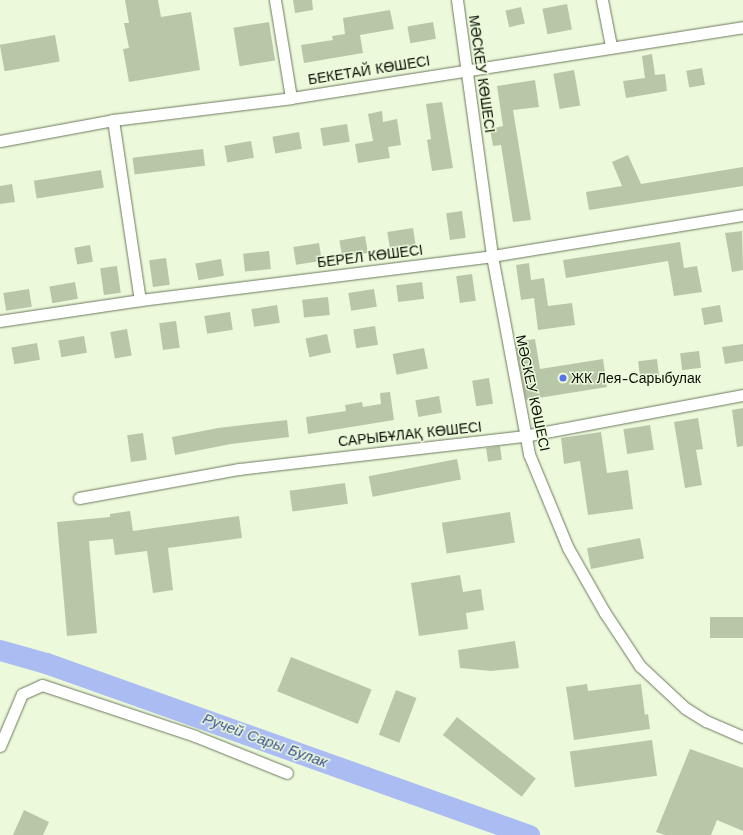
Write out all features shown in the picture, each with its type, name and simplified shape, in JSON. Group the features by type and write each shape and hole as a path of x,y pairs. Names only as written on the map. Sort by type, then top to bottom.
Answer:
{"street":[{"path":"275,0 291,98"},
{"name":"МӘСКЕУ КӨШЕСІ","path":"457,0 492,256 524,436 556,524 605,613 640,666 685,708 706,721 743,737"},
{"path":"602,0 611,46"},
{"name":"БЕКЕТАЙ КӨШЕСІ","path":"0,141 113,120 291,98 611,46 743,27"},
{"path":"113,120 140,300"},
{"name":"БЕРЕЛ КӨШЕСІ","path":"0,321 140,300 492,256 743,215"},
{"name":"САРЫБҰЛАҚ КӨШЕСІ","path":"79,498 239,469 524,436 743,395"},
{"path":"0,746 22,694 42,685 187,733 252,757 287,773"}],"building":[{"path":"125,0 158,0 161,17 191,12 200,70 129,82 123,49 129,48 124,23 129,23"},
{"path":"293,0 312,0 313,10 295,13"},
{"path":"567,4 572,30 547,34 542,9"},
{"path":"521,7 525,24 509,27 505,11"},
{"path":"390,10 394,29 360,35 363,53 304,63 301,45 333,40 332,36 345,34 343,18"},
{"path":"269,22 275,61 240,66 233,28"},
{"path":"433,22 436,39 410,43 407,27"},
{"path":"55,35 60,62 5,71 0,45"},
{"path":"652,54 655,75 665,74 667,91 626,98 623,81 645,78 642,56"},
{"path":"702,68 705,85 689,88 686,71"},
{"path":"574,70 580,105 560,109 553,74"},
{"path":"535,80 539,107 513,110 531,220 513,222 501,145 493,146 490,129 503,126 497,86"},
{"path":"442,102 453,168 432,171 427,140 431,139 426,104"},
{"path":"382,111 383,122 397,119 401,145 388,147 390,158 358,163 355,144 373,141 368,114"},
{"path":"347,124 350,142 323,146 320,128"},
{"path":"299,132 302,149 275,153 272,137"},
{"path":"251,141 254,158 227,162 224,146"},
{"path":"203,149 205,166 135,175 133,158"},
{"path":"628,155 641,184 743,167 743,186 589,210 586,192 622,186 612,162"},
{"path":"101,170 104,188 37,198 34,181"},
{"path":"12,184 15,202 0,204 0,186"},
{"path":"462,211 466,238 450,240 446,213"},
{"path":"413,228 416,246 390,250 387,232"},
{"path":"742,231 743,270 732,272 725,233"},
{"path":"365,236 368,253 342,257 339,241"},
{"path":"680,242 684,268 697,266 702,292 674,296 668,261 566,278 563,260"},
{"path":"319,243 322,261 296,265 293,247"},
{"path":"90,245 93,262 77,265 74,248"},
{"path":"269,251 271,269 245,272 243,254"},
{"path":"166,258 170,285 153,287 149,260"},
{"path":"221,259 224,276 198,280 195,264"},
{"path":"529,263 531,280 544,278 548,306 572,303 575,325 538,330 534,298 521,300 516,265"},
{"path":"117,266 121,293 104,295 100,268"},
{"path":"472,274 476,301 460,303 456,276"},
{"path":"75,282 78,299 52,303 49,287"},
{"path":"422,282 424,299 398,302 396,285"},
{"path":"29,289 32,307 6,311 3,293"},
{"path":"374,289 377,307 351,311 348,293"},
{"path":"328,297 330,315 304,318 302,300"},
{"path":"277,305 280,323 254,327 251,309"},
{"path":"720,305 723,322 704,325 701,308"},
{"path":"230,312 233,330 207,334 204,316"},
{"path":"176,321 180,348 163,350 159,323"},
{"path":"375,326 378,345 356,348 353,329"},
{"path":"127,329 132,356 115,359 110,332"},
{"path":"327,334 331,353 309,357 305,339"},
{"path":"84,336 87,353 61,357 58,341"},
{"name":"ЖК Лея-Сарыбулак","path":"535,339 540,369 603,359 607,387 526,400 515,342"},
{"path":"37,343 40,360 14,364 11,348"},
{"path":"743,344 743,361 725,364 722,347"},
{"path":"424,348 428,369 397,375 393,354"},
{"path":"699,351 701,368 682,370 680,353"},
{"path":"657,359 659,376 640,378 638,361"},
{"path":"489,378 493,404 476,406 472,381"},
{"path":"390,392 394,420 308,434 306,417 346,411 345,405 362,402 363,407 381,404 380,393"},
{"path":"439,396 442,413 418,417 415,400"},
{"path":"743,408 743,446 737,447 732,410"},
{"path":"698,418 703,449 696,450 702,485 685,488 674,422"},
{"path":"287,420 289,437 231,444 175,455 172,437 218,428"},
{"path":"650,425 654,450 627,454 623,429"},
{"path":"601,432 607,473 628,470 633,509 588,515 580,461 564,464 561,438"},
{"path":"143,433 147,460 131,462 127,435"},
{"path":"500,446 502,460 488,462 486,448"},
{"path":"457,459 461,480 373,497 369,476"},
{"path":"345,483 348,504 292,512 290,491"},
{"path":"130,511 133,531 239,516 242,538 168,548 173,590 153,593 147,551 115,555 113,539 89,541 97,633 67,636 57,522 110,517 110,514"},
{"path":"510,512 515,543 447,553 442,523"},
{"path":"640,538 644,559 591,569 587,548"},
{"path":"460,575 463,592 481,589 484,610 466,613 468,629 419,636 411,583"},
{"path":"710,617 743,617 743,638 710,638"},
{"path":"515,641 519,668 491,671 460,668 458,650"},
{"path":"291,657 372,690 358,724 277,691"},
{"path":"587,684 588,691 641,684 645,715 648,714 650,729 574,740 566,687"},
{"path":"396,690 417,698 399,743 379,735"},
{"path":"457,717 536,779 522,797 443,735"},
{"path":"652,740 657,776 575,787 570,752"},
{"path":"690,749 743,768 743,831 717,820 711,835 665,835 656,832"},
{"path":"24,810 49,822 43,835 13,835"}],"waterway":[{"name":"Ручей Сары Булак","path":"0,650 46,663 529,835"}],"place":[{"name":"ЖК Лея-Сарыбулак","path":"563,378"}]}
